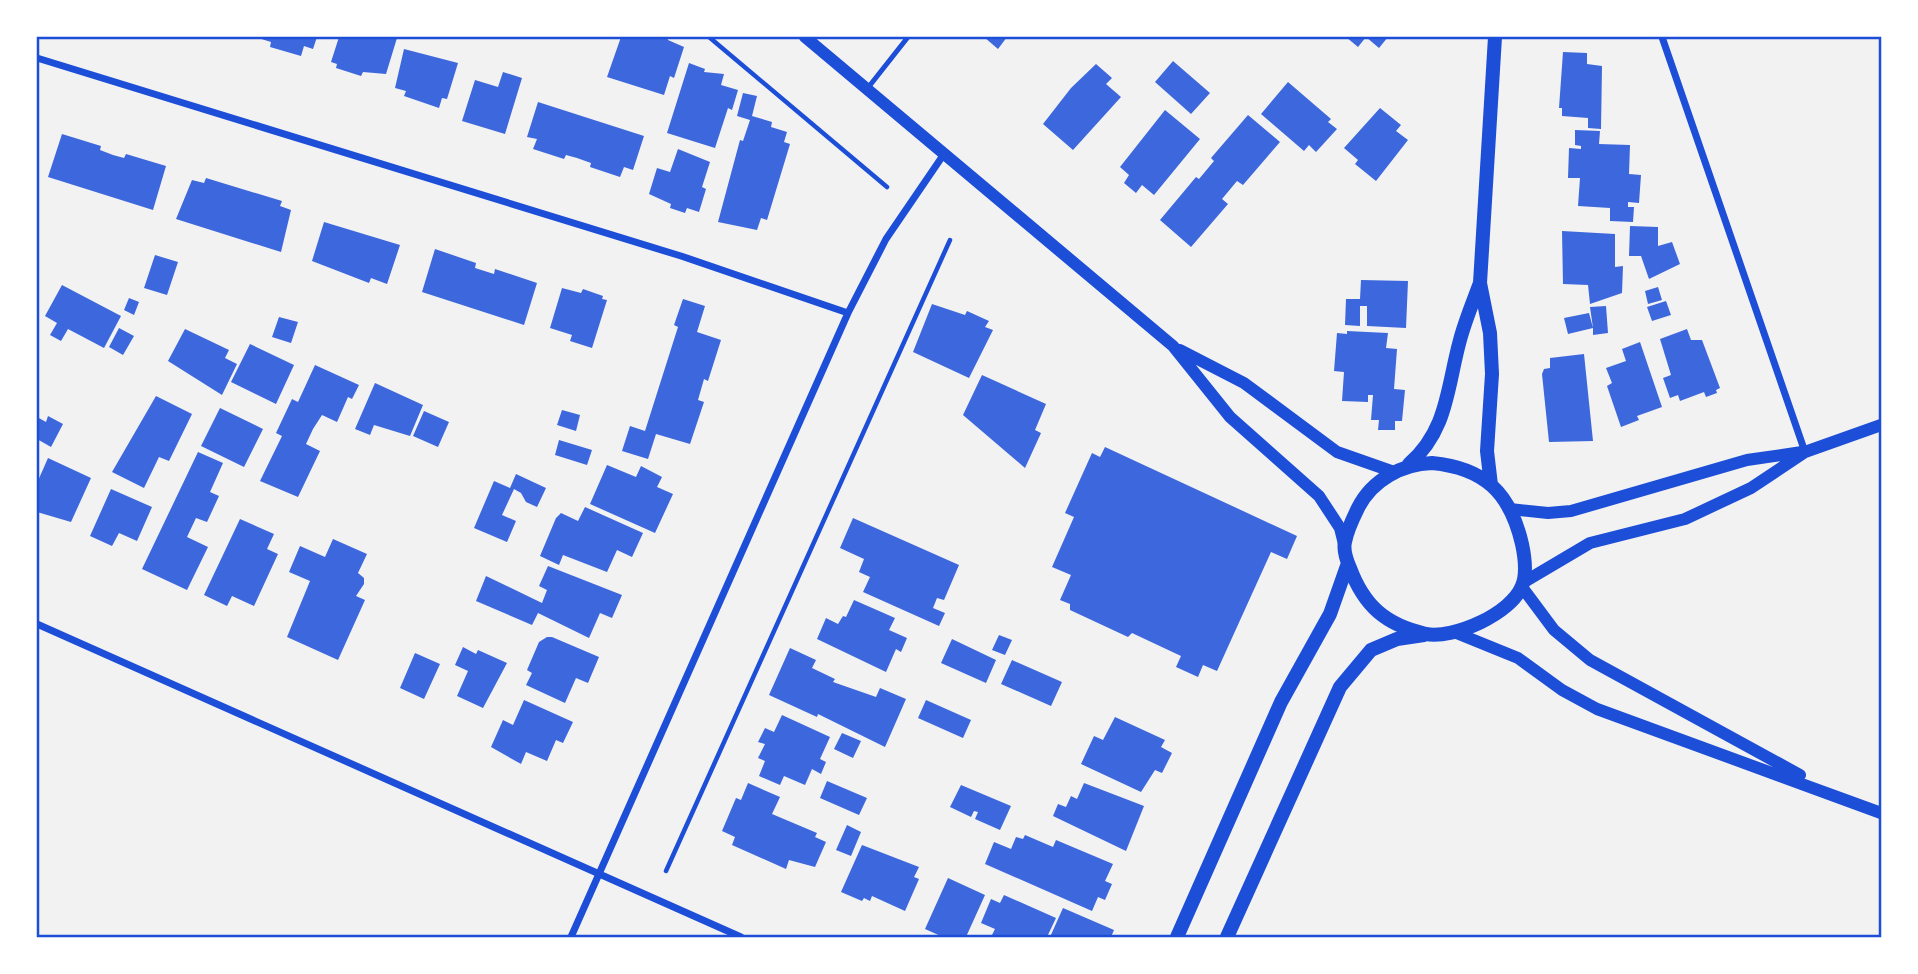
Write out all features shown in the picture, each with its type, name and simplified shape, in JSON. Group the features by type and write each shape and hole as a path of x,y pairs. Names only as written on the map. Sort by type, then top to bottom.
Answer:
{"main road":[{"path":"1491,485 1487,451 1492,374 1490,333 1480,284 1495,37"},
{"path":"1429,634 1400,625 1375,610 1358,591 1344,544 1361,503 1375,486 1409,464 1435,436 1443,414 1460,341 1480,284"},
{"path":"1227,937 1340,687 1371,650 1397,639 1454,632 1496,613 1513,600 1523,584 1522,546 1510,509 1491,485 1470,470 1454,466 1409,464"},
{"path":"1177,937 1281,702 1330,614 1348,563"}],"street":[{"path":"805,37 1173,346 1230,417 1319,496 1340,528 1344,544"},
{"path":"1662,37 1805,452"},
{"path":"37,58 681,256 848,313"},
{"path":"571,937 848,313 886,239 944,154"},
{"path":"1173,346 1244,383 1337,452 1394,472"},
{"path":"1510,509 1548,513 1571,511 1747,460 1805,452 1881,425"},
{"path":"1805,452 1718,505 1671,523 1590,542 1523,584 1554,631 1590,660 1828,790"},
{"path":"37,624 741,937"},
{"path":"1454,632 1518,658 1562,690 1597,709 1828,790 1881,813"}],"lane":[{"path":"867,89 908,37"}],"path":[{"path":"709,37 887,187"},
{"path":"666,871 950,240"}],"building":[{"path":"255,37 317,37 313,49 304,46 301,56 270,47 271,42"},
{"path":"339,37 397,38 386,74 363,72 361,76 336,68 337,64 331,62"},
{"path":"621,37 667,37 684,47 674,78 670,76 664,95 607,77"},
{"path":"984,37 1007,37 998,49"},
{"path":"1346,37 1366,37 1358,47"},
{"path":"1366,37 1388,37 1379,48"},
{"path":"404,49 458,63 447,99 442,98 439,108 404,96 406,91 395,88"},
{"path":"1563,52 1587,53 1587,64 1602,66 1601,129 1588,128 1588,118 1562,116 1562,108 1559,108"},
{"path":"1173,61 1210,93 1191,114 1155,82"},
{"path":"689,63 705,69 704,72 724,74 721,85 738,90 732,110 728,108 715,148 667,133"},
{"path":"1096,64 1112,78 1106,84 1121,97 1073,150 1043,124 1071,88"},
{"path":"503,72 522,78 505,134 462,121 475,80 498,87"},
{"path":"1288,82 1331,119 1328,122 1337,129 1316,152 1309,145 1304,151 1261,114"},
{"path":"743,93 757,96 752,116 772,122 771,127 787,132 784,142 790,144 767,220 761,218 757,230 718,222 740,140 743,141 750,120 737,116"},
{"path":"538,102 644,136 633,170 624,167 620,177 590,167 591,163 577,158 566,155 564,159 533,149 537,139 527,137"},
{"path":"1380,108 1401,125 1396,131 1408,140 1376,181 1355,164 1358,160 1344,148"},
{"path":"1165,110 1200,139 1154,195 1142,185 1136,193 1124,183 1129,175 1120,167"},
{"path":"1248,115 1280,142 1243,185 1237,181 1222,199 1228,204 1191,247 1160,220 1196,177 1199,179 1214,161 1211,158"},
{"path":"1575,130 1600,131 1599,144 1630,145 1629,174 1641,175 1639,203 1628,202 1628,207 1634,207 1633,222 1610,221 1610,208 1578,206 1580,178 1568,178 1569,148 1581,149 1581,146 1575,145"},
{"path":"62,134 101,146 100,150 113,155 124,158 126,154 166,166 153,210 48,177"},
{"path":"678,149 710,162 702,187 706,189 699,212 687,208 685,213 670,208 671,204 649,194 657,168 670,172"},
{"path":"206,178 282,201 280,206 291,210 281,252 176,219 192,180 204,183"},
{"path":"324,222 400,245 387,284 371,278 369,283 312,261"},
{"path":"1630,226 1658,227 1658,246 1672,242 1680,264 1649,279 1641,256 1629,256"},
{"path":"1562,231 1615,234 1615,267 1623,266 1622,293 1590,304 1588,285 1563,284"},
{"path":"435,249 476,263 475,268 494,274 495,269 537,283 524,325 422,292"},
{"path":"155,255 178,262 167,295 144,288"},
{"path":"1361,280 1408,281 1406,328 1367,326 1367,306 1360,306 1360,326 1345,325 1346,299 1360,299"},
{"path":"62,285 121,316 104,348 68,329 61,341 50,335 57,323 45,316"},
{"path":"1658,287 1662,300 1648,304 1645,291"},
{"path":"562,288 581,293 583,289 607,300 592,348 570,341 572,335 550,328"},
{"path":"129,298 139,302 134,315 124,310"},
{"path":"683,299 705,306 697,332 721,340 708,381 704,379 698,400 704,402 690,444 656,434 648,459 622,451 630,426 645,431 678,327 674,325"},
{"path":"1666,301 1671,315 1652,321 1647,307"},
{"path":"932,304 965,315 967,311 989,321 985,327 993,330 969,378 913,352"},
{"path":"1606,306 1608,333 1593,335 1590,307"},
{"path":"1589,313 1593,328 1568,334 1564,318"},
{"path":"279,317 298,322 291,343 272,337"},
{"path":"119,328 134,336 123,355 109,347"},
{"path":"185,329 229,350 225,358 237,364 222,395 168,361"},
{"path":"1687,329 1691,340 1702,340 1720,388 1716,390 1717,393 1706,397 1704,392 1680,401 1678,395 1670,398 1663,378 1671,375 1660,339"},
{"path":"1347,331 1388,333 1386,348 1397,349 1394,389 1405,390 1402,421 1395,421 1395,430 1378,430 1379,420 1371,420 1373,395 1368,395 1368,402 1342,401 1344,372 1334,371 1337,333 1347,334"},
{"path":"1640,342 1662,407 1637,416 1639,420 1621,427 1607,386 1612,383 1606,368 1626,361 1622,349"},
{"path":"250,344 294,365 276,404 231,382"},
{"path":"1584,354 1593,441 1549,442 1542,374 1544,369 1550,368 1550,358"},
{"path":"315,365 359,385 352,399 348,397 337,422 322,415 313,429 306,444 320,451 298,497 260,481 282,436 276,433 292,399 298,402"},
{"path":"982,375 1046,404 1035,430 1041,433 1025,468 963,415"},
{"path":"375,383 423,405 410,436 374,425 370,435 355,429"},
{"path":"156,396 192,414 169,461 159,457 144,488 112,472"},
{"path":"220,408 263,429 244,467 201,446"},
{"path":"562,410 580,415 576,431 557,425"},
{"path":"424,411 449,422 438,447 413,436"},
{"path":"48,416 63,424 51,447 37,439 37,417 46,422"},
{"path":"559,440 592,450 587,465 555,455"},
{"path":"1105,447 1297,536 1287,559 1271,552 1217,671 1203,665 1198,677 1176,667 1181,656 1132,633 1128,637 1070,610 1070,604 1060,600 1071,575 1052,567 1074,517 1065,513 1092,453 1100,457"},
{"path":"198,452 223,463 210,492 219,496 207,522 196,518 187,537 208,547 187,590 142,569"},
{"path":"48,458 91,478 71,522 37,512 37,483"},
{"path":"607,465 636,477 641,466 662,477 657,487 673,494 655,533 590,504"},
{"path":"516,474 546,488 537,507 526,502 521,493 514,489 502,515 516,521 507,542 474,528 494,481 510,488"},
{"path":"111,489 152,507 137,541 119,533 112,546 90,536"},
{"path":"585,507 643,533 632,557 617,550 607,572 563,555 559,565 540,556 556,518 561,513 578,521"},
{"path":"853,518 959,565 944,600 937,598 933,608 945,613 939,626 863,592 870,577 859,572 864,559 840,548"},
{"path":"240,519 274,534 267,549 278,554 254,606 232,596 227,606 204,595"},
{"path":"333,539 367,554 358,573 364,578 364,584 356,596 365,600 338,660 287,637 310,581 289,572 300,546 325,557"},
{"path":"548,566 622,595 612,618 600,613 589,638 538,613 532,625 476,601 486,576 542,603 547,590 539,586"},
{"path":"854,600 895,618 889,630 907,638 901,652 896,649 886,672 817,639 826,618 838,624 843,616 846,617"},
{"path":"999,635 1012,640 1005,655 992,650"},
{"path":"547,637 599,657 588,683 576,678 565,703 526,685 532,673 527,670 539,642"},
{"path":"952,639 996,660 986,683 941,663"},
{"path":"463,647 476,654 478,650 507,663 483,708 457,696 468,671 455,665"},
{"path":"790,648 816,660 812,668 835,679 833,682 876,697 880,688 906,699 885,747 818,714 817,717 769,695"},
{"path":"415,653 440,664 424,699 400,688"},
{"path":"1012,660 1062,682 1051,706 1001,684"},
{"path":"524,700 573,722 563,743 556,740 547,761 526,752 521,764 491,747 503,720 513,725"},
{"path":"926,700 971,720 963,738 918,718"},
{"path":"782,715 830,737 820,759 826,762 821,774 812,769 805,785 784,776 780,785 759,776 765,761 758,758 765,744 758,742 765,728 774,732"},
{"path":"1115,717 1165,740 1161,747 1172,753 1162,773 1155,770 1141,792 1081,764 1094,736 1103,740"},
{"path":"842,733 861,741 853,758 834,749"},
{"path":"827,781 867,798 859,815 820,798"},
{"path":"748,783 780,797 772,814 817,833 815,837 826,842 815,867 789,860 786,869 732,845 735,837 722,831 736,798 741,800"},
{"path":"1084,783 1144,806 1126,851 1053,816 1058,804 1066,807 1071,796 1077,799"},
{"path":"961,785 1011,806 1000,830 975,819 978,812 974,811 971,817 950,807"},
{"path":"847,825 861,832 851,856 836,850"},
{"path":"1025,835 1053,847 1056,840 1113,864 1105,881 1112,884 1105,900 1098,897 1092,911 985,864 994,842 1011,849 1016,837 1023,839"},
{"path":"862,845 919,867 914,877 919,879 905,911 872,896 870,901 864,898 862,901 841,892"},
{"path":"948,878 985,895 966,937 943,937 925,929"},
{"path":"1004,895 1056,918 1047,937 991,937 995,929 981,923 991,899 1000,903"},
{"path":"1063,908 1114,930 1111,937 1050,937"}]}
